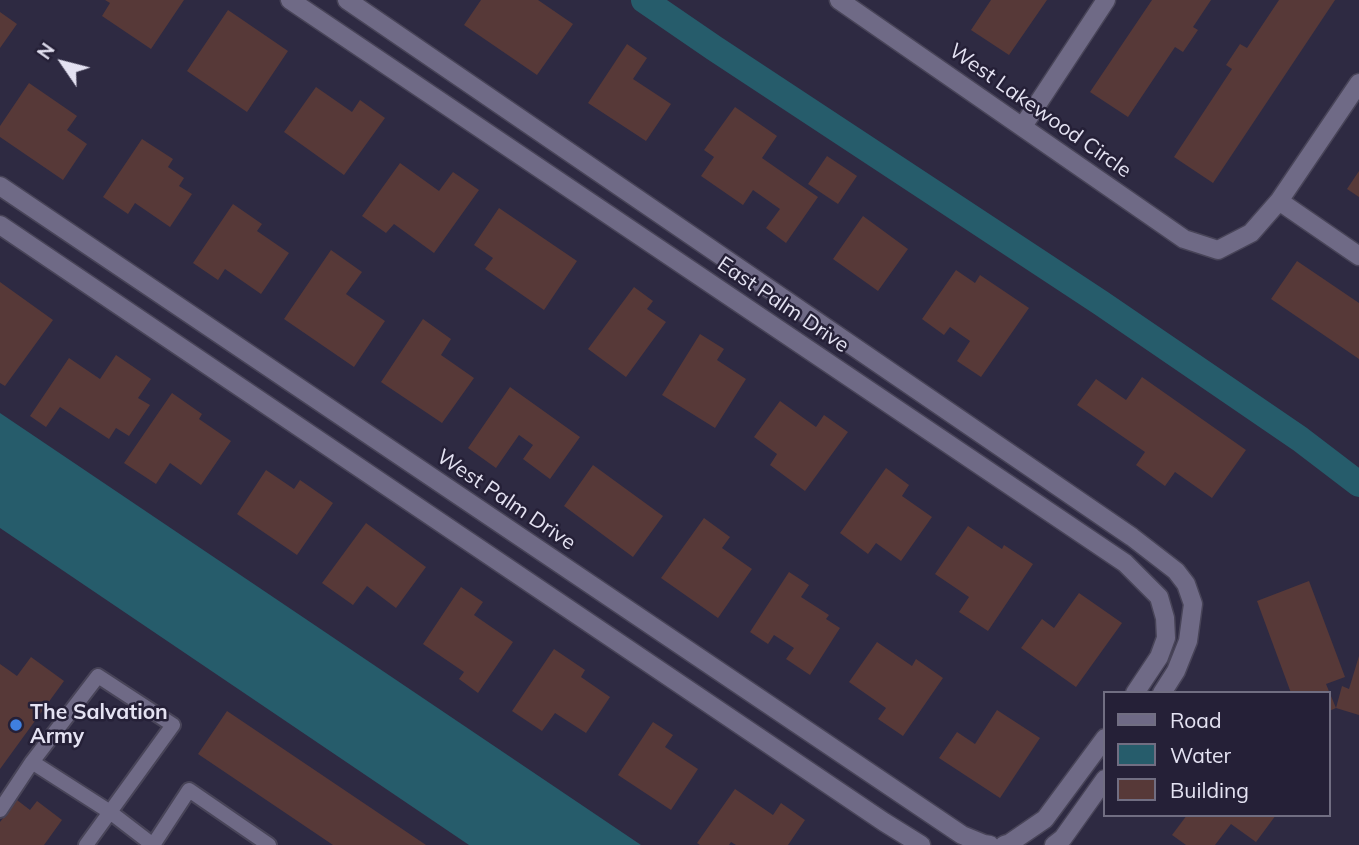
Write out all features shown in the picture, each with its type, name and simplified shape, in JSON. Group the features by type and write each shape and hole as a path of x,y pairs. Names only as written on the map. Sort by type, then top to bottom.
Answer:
{"street":[{"name":"East Palm Drive","path":"289,0 1125,563 1159,597 1165,618 1166,638"},
{"name":"East Palm Drive","path":"345,0 975,429 1132,537 1176,571 1186,584 1193,604 1188,641 1176,671 1162,691"},
{"path":"327,25 345,0"},
{"name":"West Lakewood Circle","path":"839,0 1184,239 1218,250 1251,233 1279,201"},
{"path":"1023,126 1106,0"},
{"path":"1359,83 1279,201 1359,256"},
{"name":"West Palm Drive","path":"0,186 962,835 990,845"},
{"path":"0,225 884,822 922,845"},
{"path":"195,355 212,329"},
{"path":"960,452 975,429"},
{"path":"1136,691 1159,657 1166,638 1188,641"},
{"path":"663,672 682,645"},
{"path":"1004,845 1045,819 1104,740"},
{"path":"1054,845 1063,838 1104,780"}],"lane":[{"path":"0,810 32,762 98,676 173,725 86,845"},
{"path":"32,762 110,812 153,845 189,790 269,845"}],"water":[{"path":"0,413 641,845 469,845 0,528"}],"building":[{"path":"105,0 184,0 151,49 102,16 110,3"},
{"path":"481,0 538,0 573,24 537,75 464,25"},
{"path":"991,0 1047,0 1009,55 971,30"},
{"path":"1152,0 1211,0 1193,27 1198,30 1183,52 1175,47 1128,117 1090,92"},
{"path":"1279,0 1335,0 1213,183 1174,157 1232,69 1226,65 1240,44 1247,48"},
{"path":"228,10 288,51 247,112 187,71"},
{"path":"0,12 17,24 0,48"},
{"path":"627,44 647,58 633,79 671,104 646,141 588,103"},
{"path":"29,83 77,116 67,130 87,144 63,180 0,137 0,126"},
{"path":"316,87 352,112 360,100 385,118 344,175 284,132"},
{"path":"735,107 777,136 762,158 818,197 786,243 766,228 780,209 753,190 743,205 701,176 714,157 704,150"},
{"path":"142,139 173,159 168,167 184,178 179,186 192,194 170,227 135,203 128,214 103,197"},
{"path":"827,156 857,176 838,204 808,184"},
{"path":"400,163 439,191 453,172 479,190 434,253 394,224 386,233 362,216"},
{"path":"1359,171 1359,197 1347,189"},
{"path":"233,204 262,224 257,231 289,253 261,294 225,269 218,280 193,263"},
{"path":"499,208 577,261 544,310 485,269 493,258 474,245"},
{"path":"863,216 908,249 878,291 833,259"},
{"path":"331,250 362,272 346,294 385,321 354,367 284,319"},
{"path":"1297,261 1359,303 1359,359 1271,299"},
{"path":"956,270 975,283 980,275 1029,308 981,377 957,361 970,341 950,327 944,335 922,319"},
{"path":"0,282 53,320 5,386 0,383"},
{"path":"634,287 653,301 647,309 666,322 626,377 588,349"},
{"path":"423,319 451,339 441,355 474,378 442,423 381,382"},
{"path":"700,334 724,349 717,360 746,379 715,428 662,395"},
{"path":"116,355 151,379 138,398 150,405 129,436 116,428 109,439 60,407 46,427 30,416 69,358 100,379"},
{"path":"1142,377 1246,450 1212,498 1175,472 1165,486 1136,465 1145,452 1077,405 1096,379 1126,400"},
{"path":"510,387 580,437 550,479 523,459 533,445 519,435 496,468 468,448"},
{"path":"172,393 202,414 199,419 231,441 201,485 170,463 156,484 124,463"},
{"path":"780,401 816,427 824,415 848,432 805,491 770,465 777,454 754,437"},
{"path":"593,465 663,516 633,557 564,506"},
{"path":"886,468 909,485 902,496 932,517 901,561 876,543 868,554 840,533"},
{"path":"266,470 294,489 300,480 333,503 297,555 237,514"},
{"path":"704,518 730,537 722,548 752,569 718,618 661,578"},
{"path":"366,523 426,567 396,608 367,586 353,605 322,583"},
{"path":"968,526 1002,549 1004,545 1033,564 988,631 959,612 969,597 935,574"},
{"path":"789,572 809,585 801,597 829,615 826,619 840,628 810,675 786,659 794,648 774,635 768,644 750,632"},
{"path":"1309,581 1345,677 1326,684 1329,691 1290,691 1257,601"},
{"path":"461,587 483,602 474,615 513,642 478,693 459,679 464,672 423,644"},
{"path":"1079,593 1122,623 1076,687 1021,648 1042,619 1054,628"},
{"path":"877,642 912,666 916,659 943,678 903,736 878,719 886,708 849,682"},
{"path":"554,649 585,670 581,677 610,697 586,733 555,713 542,731 512,711"},
{"path":"1359,656 1359,715 1336,708 1342,686 1349,689"},
{"name":"The Salvation Army","path":"31,657 64,681 0,769 0,664 17,676"},
{"path":"1331,696 1336,708 1331,710"},
{"path":"997,710 1040,738 1000,798 939,758 957,732 975,744"},
{"path":"227,711 426,845 333,845 198,754"},
{"path":"653,722 673,735 665,747 698,769 671,810 618,775"},
{"path":"735,789 773,815 781,803 805,820 788,845 697,843"},
{"path":"17,800 30,810 37,801 62,820 44,845 0,845 0,822"},
{"path":"1186,817 1275,817 1256,842 1231,824 1215,845 1186,845 1172,835"}],"waterway":[{"path":"644,0 1101,303 1300,439 1359,484"}],"place":[{"name":"The Salvation Army","path":"16,725"}]}
